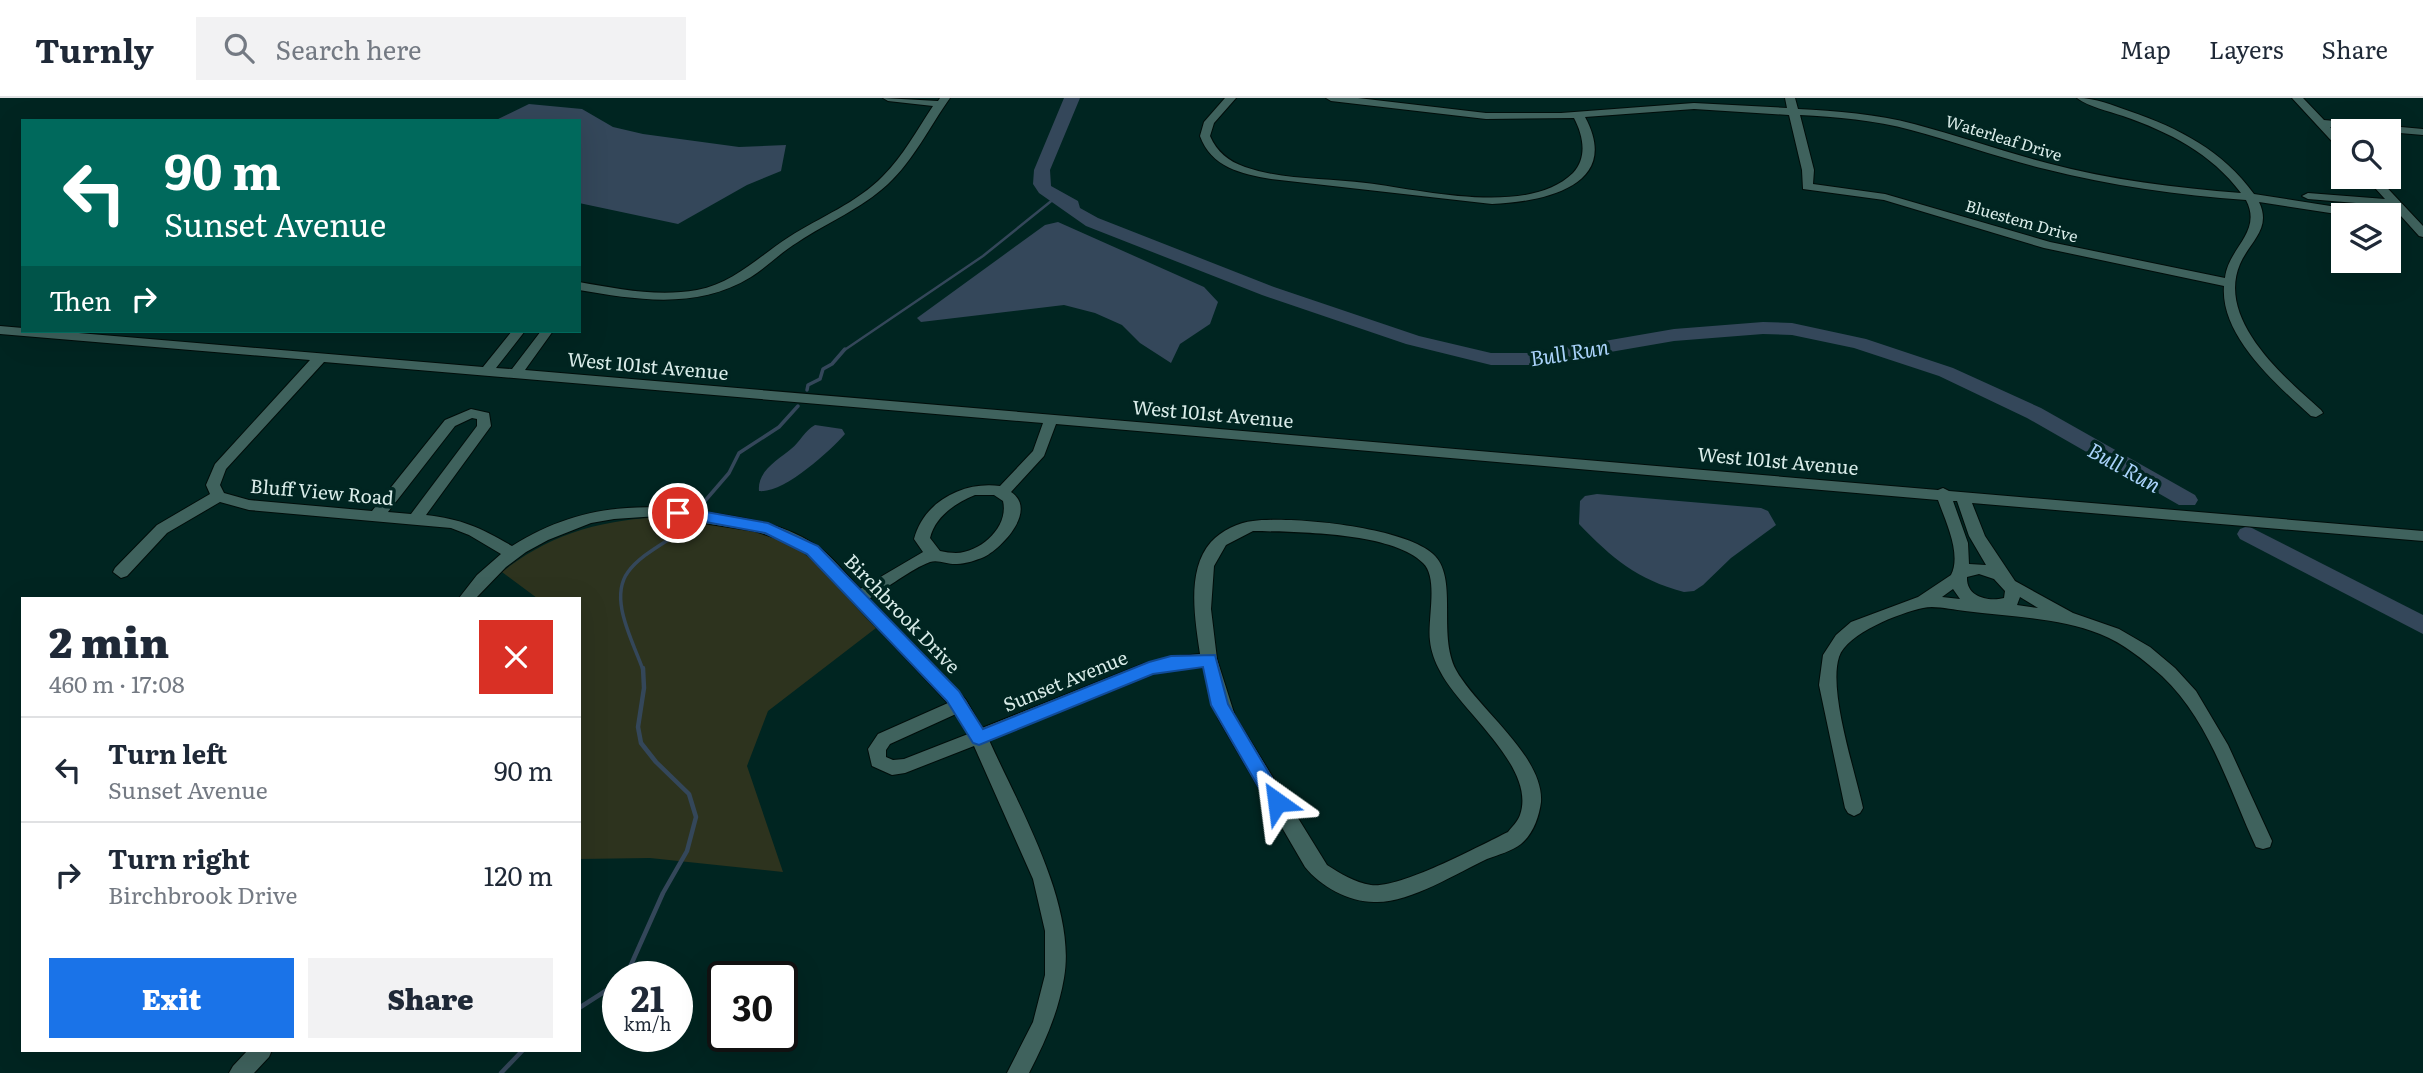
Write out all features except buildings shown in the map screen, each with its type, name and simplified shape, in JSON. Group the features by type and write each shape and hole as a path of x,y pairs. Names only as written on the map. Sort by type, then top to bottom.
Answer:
{"street":[{"path":"888,98 943,101"},
{"path":"1231,98 1209,122 1205,136 1214,153 1232,165 1271,176 1491,200 1542,195 1576,178 1585,166 1589,149 1587,135 1578,115"},
{"name":"Waterleaf Drive","path":"1331,98 1461,114 1578,115 1694,106 1793,110 1910,126 2045,166 2120,183 2250,197 2331,210"},
{"path":"1790,98 1793,110"},
{"path":"2082,98 2159,126 2201,146 2224,164 2250,197 2258,213 2258,227 2236,257 2229,283 2233,309 2253,346 2276,376 2316,413"},
{"path":"2297,98 2331,134"},
{"path":"581,286 640,297 670,298 705,292 741,278 792,240 873,191 894,170 943,101"},
{"name":"Bluestem Drive","path":"1793,110 1808,170 1807,187 1899,200 2057,247 2229,283"},
{"path":"2324,127 2331,127"},
{"path":"2324,127 2331,128"},
{"path":"2401,131 2423,132"},
{"path":"2383,189 2397,203"},
{"name":"Waterleaf Drive","path":"2250,197 2263,194 2397,203"},
{"path":"2401,208 2423,233"},
{"path":"2401,219 2411,219"},
{"name":"West 101st Avenue","path":"0,330 21,332"},
{"name":"West 101st Avenue","path":"36,333 1943,493 2423,536"},
{"path":"487,371 517,333"},
{"path":"516,374 546,333"},
{"name":"Bluff View Road","path":"321,357 220,467 213,485 218,496 248,505 416,518 465,527 513,554"},
{"path":"377,515 450,423 465,414 484,416 484,426 416,518"},
{"path":"1002,493 1039,453 1051,418"},
{"path":"972,490 1002,493 1014,503 1015,517 988,548 964,560 949,560 932,554 924,544 923,533 927,524 952,499 972,490"},
{"path":"1943,493 1960,543 1959,586 1969,598 1995,609 2012,601 2014,594 1976,537 1962,495"},
{"path":"121,572 162,529 218,496"},
{"name":"Birchbrook Drive","path":"468,597 513,554 557,530 592,518 637,511 678,513 755,524 794,538 821,558 960,705 979,738 1042,879 1055,931 1055,975 1049,1009 1018,1073"},
{"path":"1262,526 1387,537 1415,548 1431,560 1437,574 1437,633 1445,662 1453,679 1527,776 1535,799 1530,821 1506,843 1402,889 1374,894 1359,892 1331,879 1312,861 1227,718 1215,691 1209,660 1202,611 1205,583 1212,551 1227,537 1245,528 1262,526"},
{"path":"859,597 932,554"},
{"path":"1854,808 1827,685 1831,655 1842,639 1857,626 1924,601 1960,575 1979,568 2025,590 2067,617"},
{"path":"1924,601 2067,617 2103,628 2136,646 2169,671 2186,688 2204,713 2263,841"},
{"name":"Sunset Avenue","path":"960,705 884,739 877,749 878,761 888,767 901,767 1149,669 1171,663 1209,660"},
{"path":"240,1073 260,1052"}],"green space":[{"path":"666,517 748,529 792,545 825,573 876,628 768,711 747,766 783,872 650,858 581,859 581,597 536,597 502,572 559,538 600,525"}],"water":[{"path":"529,104 582,109 613,127 643,134 739,147 786,145 781,171 747,185 678,224 581,203 581,119 498,119"},
{"path":"1058,222 1204,287 1218,302 1210,324 1180,344 1171,363 1140,343 1122,325 1095,313 1064,305 921,322 917,318 1045,225"},
{"path":"815,425 842,429 845,434 793,479 769,490 759,491 759,484 765,472"},
{"path":"1597,494 1761,508 1768,511 1776,525 1731,558 1703,585 1694,591 1684,592 1652,581 1626,566 1579,524 1580,501 1585,496"}],"waterway":[{"name":"Bull Run","path":"1072,98 1040,177 1041,184 1051,195 1072,205 1072,210 1092,222 1268,291 1413,340 1491,359 1535,359 1674,335 1763,328 1792,329 1859,343 1946,372 2034,413 2187,500"},
{"path":"844,351 983,256 1055,198"},
{"path":"807,390 808,385 820,379 823,369 832,364 844,351"},
{"path":"704,502 729,473 739,453 779,427 798,406"},
{"path":"643,670 622,608 623,583 628,572 640,560 684,529"},
{"name":"Bull Run","path":"2248,534 2423,625"},
{"path":"633,961 663,893 687,851 696,817 689,794 641,743 638,727 644,688 643,668"},
{"path":"581,1007 602,993"},
{"path":"501,1073 521,1052"}],"route":[{"path":"678,513 755,524 794,538 813,550 953,696 979,738 1149,669 1171,663 1209,660 1220,705 1277,802"}]}
